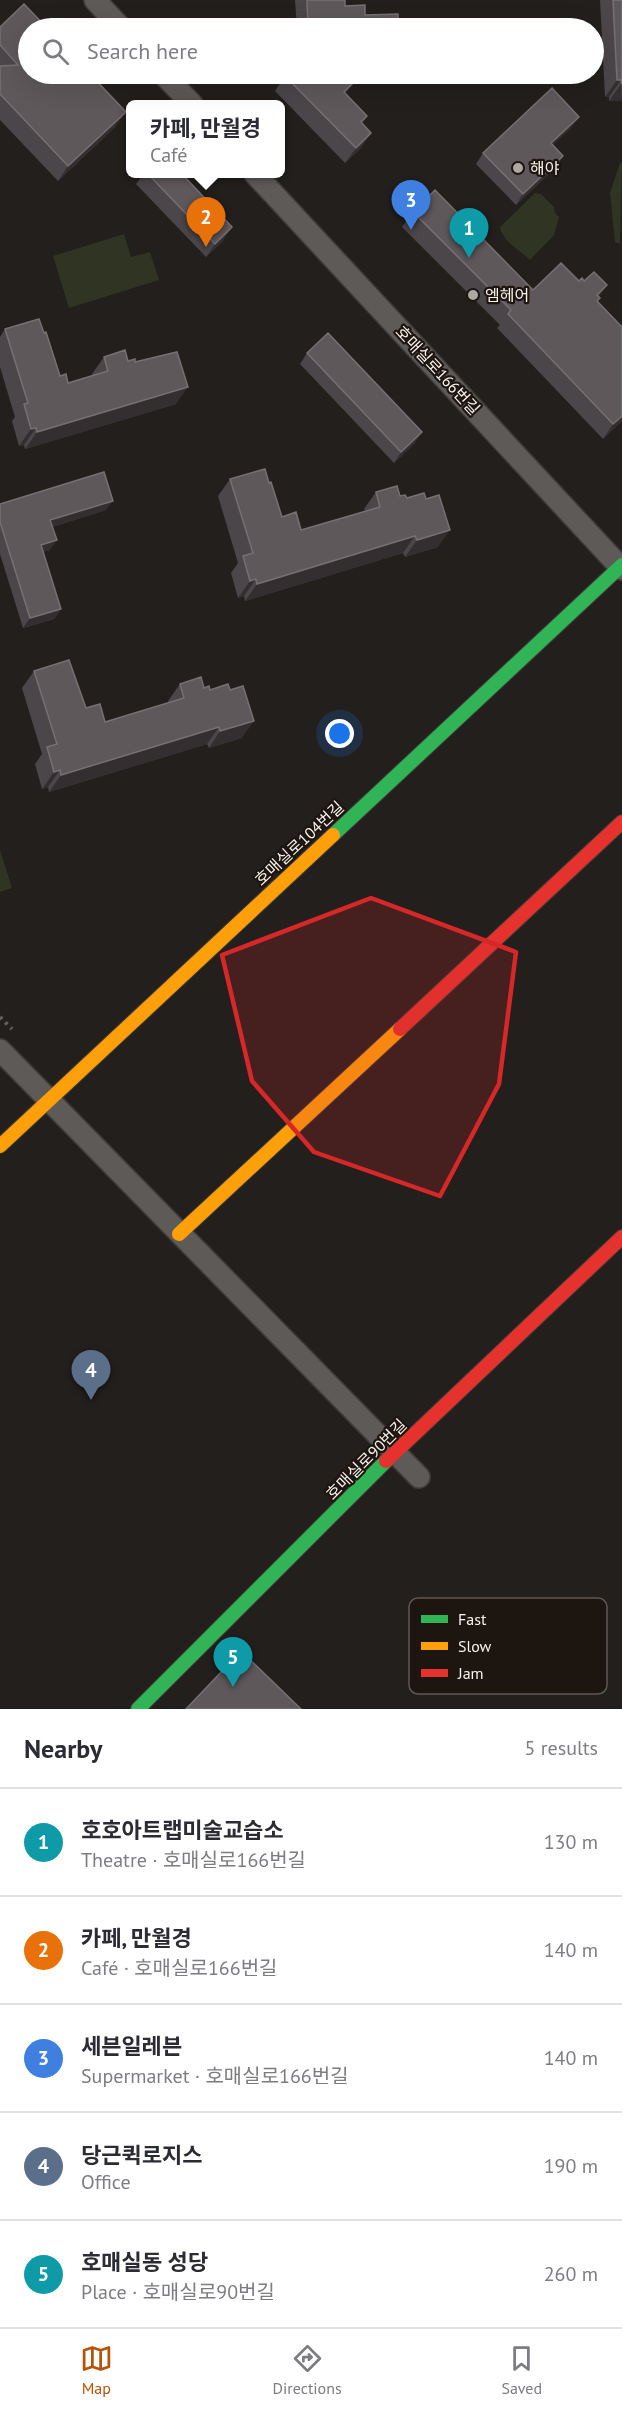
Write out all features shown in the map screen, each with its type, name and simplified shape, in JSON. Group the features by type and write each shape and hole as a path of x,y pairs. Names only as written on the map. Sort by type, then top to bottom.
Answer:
{"street":[{"path":"95,0 112,18"},
{"path":"172,84 187,100"},
{"name":"호매실로166번길","path":"259,178 621,567"},
{"name":"호매실로104번길","path":"0,1146 621,567"},
{"path":"179,1233 622,822"},
{"path":"0,1050 419,1477"},
{"name":"호매실로90번길","path":"138,1709 395,1452 622,1237"}],"highlighted area":[{"path":"371,898 516,952 499,1084 440,1196 314,1152 252,1081 222,955"}],"green space":[{"path":"620,163 622,163 620,244 615,242 610,193"},
{"path":"535,193 541,194 554,207 559,217 554,235 530,260 504,237 500,227"},
{"path":"124,234 131,257 150,252 159,280 69,308 53,256"},
{"path":"0,850 12,888 0,892"}],"building":[{"path":"307,0 345,0 345,6 365,5 365,15 398,14 398,18 308,18"},
{"path":"613,0 622,0 622,84 621,80 617,80"},
{"path":"24,4 37,18 18,18 18,65 0,45 0,27"},
{"path":"18,65 18,84 99,84 126,112 68,166 0,94 0,66"},
{"path":"293,84 352,84 344,92 367,116 361,122 371,133 356,148"},
{"path":"552,88 579,117 551,143 563,156 523,194 483,153"},
{"path":"152,178 186,178 232,227 215,244"},
{"path":"435,190 533,290 561,263 579,281 582,278 584,281 594,272 607,285 597,295 600,298 597,301 622,327 622,416 613,424 508,314 511,310 413,212"},
{"path":"39,319 44,333 46,332 60,376 66,374 68,383 108,371 104,357 125,350 128,361 135,359 135,362 177,352 188,387 37,432 36,428 31,429 24,404 28,403 5,329"},
{"path":"328,333 422,432 401,452 307,353"},
{"path":"265,469 282,517 296,512 301,530 380,507 376,492 397,486 400,496 405,495 407,498 424,493 426,499 439,495 450,530 417,540 415,536 257,584 256,579 250,581 243,556 253,553 230,479"},
{"path":"104,472 113,501 50,520 57,540 41,545 61,609 30,618 0,522 0,504"},
{"path":"69,660 86,708 100,704 105,722 184,698 180,684 201,677 204,688 209,686 210,690 228,684 230,690 243,686 254,721 220,731 219,727 61,775 60,770 54,772 47,747 57,744 34,671"},
{"path":"241,1651 301,1709 186,1709"}],"traffic: fast":[{"path":"333,835 622,565"},
{"path":"138,1709 386,1461"}],"traffic: slow":[{"path":"0,1146 333,835"},
{"path":"179,1234 400,1029"}],"traffic: jam":[{"path":"400,1029 622,822"},
{"path":"386,1461 622,1237"}],"place":[{"name":"해야","path":"518,168"},
{"name":"세븐일레븐","path":"411,230"},
{"name":"카페, 만월경","path":"206,247"},
{"name":"호호아트랩미술교습소","path":"469,258"},
{"name":"엠헤어","path":"473,295"},
{"name":"당근퀵로지스","path":"91,1400"},
{"name":"호매실동 성당","path":"233,1687"}]}
